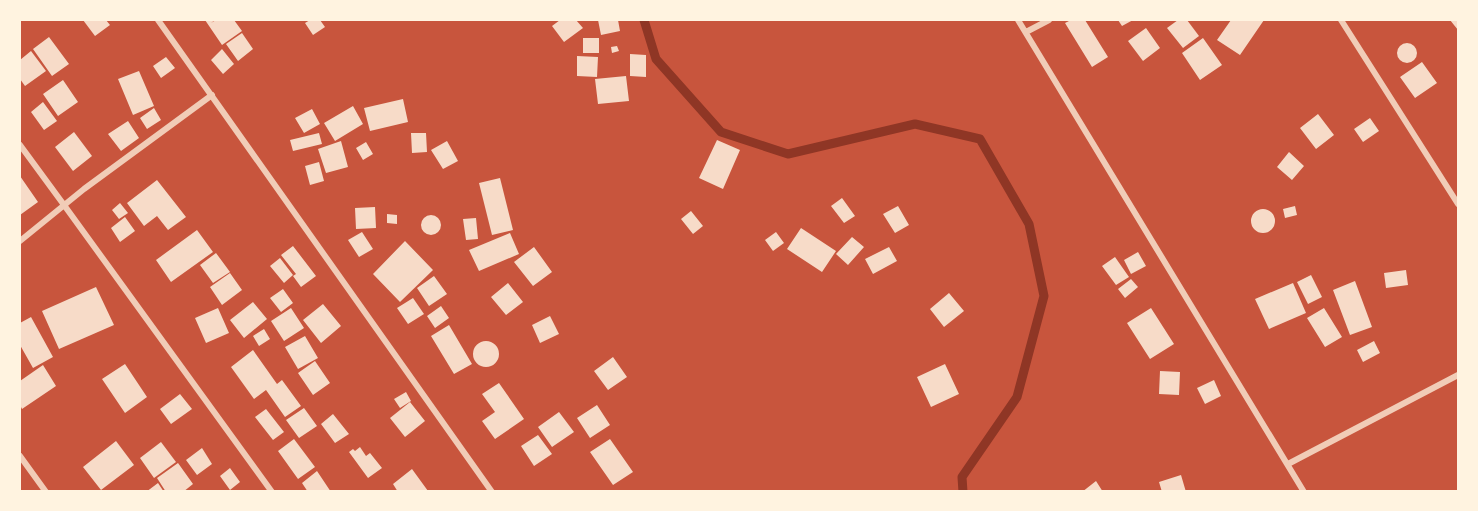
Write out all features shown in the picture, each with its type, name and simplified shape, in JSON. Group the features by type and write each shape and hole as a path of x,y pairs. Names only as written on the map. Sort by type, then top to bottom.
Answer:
{"street":[{"path":"158,20 492,492"},
{"path":"1018,20 1304,492"},
{"path":"1026,32 1049,20"},
{"path":"1341,20 1458,204"},
{"path":"20,241 64,204 212,95"},
{"path":"20,145 272,492"},
{"path":"1288,464 1458,375"},
{"path":"20,456 46,492"}],"building":[{"path":"83,20 106,20 110,25 95,36"},
{"path":"205,20 215,20 211,23 216,20 234,20 242,31 222,45"},
{"path":"310,20 320,20 325,27 313,35 305,23"},
{"path":"560,20 576,20 583,28 564,42 552,26"},
{"path":"598,20 618,20 620,31 601,35"},
{"path":"1071,20 1085,20 1108,57 1092,67 1065,23"},
{"path":"1118,20 1133,20 1122,26"},
{"path":"1178,20 1187,20 1199,36 1183,48 1167,28"},
{"path":"1231,20 1264,20 1240,55 1217,40"},
{"path":"1450,20 1458,20 1458,30"},
{"path":"1146,28 1160,48 1143,61 1128,41"},
{"path":"242,33 253,49 238,61 226,44"},
{"path":"49,37 69,64 52,76 33,49"},
{"path":"583,38 599,38 599,53 583,53"},
{"path":"1203,38 1222,65 1200,80 1182,53"},
{"path":"1403,43 1411,43 1417,49 1417,57 1411,63 1403,63 1397,57 1397,49"},
{"path":"617,46 619,51 612,53 611,47"},
{"path":"222,49 234,64 223,74 211,60"},
{"path":"31,51 46,71 25,86 20,79 20,60"},
{"path":"630,54 646,55 646,77 630,76"},
{"path":"577,56 598,57 597,77 577,76"},
{"path":"166,57 175,68 161,78 153,66"},
{"path":"1422,62 1437,83 1415,98 1400,77"},
{"path":"139,71 154,106 133,115 118,79"},
{"path":"626,76 629,101 598,104 595,79"},
{"path":"63,80 78,102 58,116 43,94"},
{"path":"403,99 408,122 370,131 364,108"},
{"path":"43,102 57,121 44,130 31,112"},
{"path":"353,106 363,124 335,141 324,123"},
{"path":"154,108 161,120 147,129 140,118"},
{"path":"312,109 320,124 304,133 295,118"},
{"path":"1318,114 1334,135 1316,149 1300,128"},
{"path":"1370,118 1379,131 1363,142 1354,129"},
{"path":"128,121 139,138 121,151 108,134"},
{"path":"74,132 92,156 73,171 55,147"},
{"path":"319,133 322,144 293,151 290,140"},
{"path":"411,133 426,133 427,152 412,153"},
{"path":"717,140 740,150 723,189 699,178"},
{"path":"341,141 348,167 326,173 318,149"},
{"path":"447,141 458,161 443,169 431,150"},
{"path":"366,142 373,154 363,160 356,148"},
{"path":"1289,152 1304,166 1292,180 1277,167"},
{"path":"319,162 324,181 310,185 305,166"},
{"path":"20,176 38,202 20,215"},
{"path":"500,178 513,230 492,235 479,183"},
{"path":"157,180 186,217 168,230 157,216 144,226 127,203"},
{"path":"842,198 855,216 844,223 831,206"},
{"path":"120,203 128,213 119,219 112,210"},
{"path":"898,206 909,225 895,233 883,214"},
{"path":"1295,206 1297,215 1285,218 1283,209"},
{"path":"375,207 376,228 356,229 355,208"},
{"path":"1263,209 1271,213 1275,221 1271,229 1263,233 1255,229 1251,221 1255,213"},
{"path":"691,211 703,226 693,234 681,219"},
{"path":"387,214 397,215 397,224 387,223"},
{"path":"431,215 438,218 441,225 438,232 431,235 424,232 421,225 424,218"},
{"path":"125,217 135,231 120,242 111,228"},
{"path":"476,218 478,239 466,240 463,219"},
{"path":"801,228 836,251 822,272 787,249"},
{"path":"197,230 213,252 171,282 156,260"},
{"path":"362,232 373,249 359,257 348,240"},
{"path":"776,232 784,243 773,251 765,240"},
{"path":"510,233 519,254 479,271 469,250"},
{"path":"852,237 864,247 848,265 836,254"},
{"path":"405,241 433,270 400,302 373,274"},
{"path":"293,246 316,276 301,287 293,276 296,274 281,255"},
{"path":"534,247 552,272 533,286 514,262"},
{"path":"889,247 897,261 873,274 865,259"},
{"path":"1138,252 1146,266 1131,274 1124,260"},
{"path":"216,253 230,272 213,283 200,265"},
{"path":"1115,257 1129,277 1116,285 1102,266"},
{"path":"280,258 293,275 284,283 270,266"},
{"path":"1406,270 1408,285 1386,288 1384,273"},
{"path":"230,273 242,290 222,305 210,287"},
{"path":"1311,275 1322,297 1308,304 1297,282"},
{"path":"434,276 447,294 429,306 417,288"},
{"path":"1131,279 1138,287 1125,298 1118,289"},
{"path":"1355,281 1372,327 1350,335 1333,290"},
{"path":"508,283 523,302 506,315 491,297"},
{"path":"1293,283 1306,313 1269,329 1255,299"},
{"path":"96,287 114,325 59,349 42,311"},
{"path":"283,289 293,303 281,312 270,298"},
{"path":"949,293 964,311 944,327 930,309"},
{"path":"413,298 424,314 408,324 397,308"},
{"path":"253,302 267,319 244,338 230,320"},
{"path":"323,304 341,326 321,343 303,320"},
{"path":"441,306 449,318 435,328 427,316"},
{"path":"218,308 229,333 206,343 195,318"},
{"path":"291,308 304,328 284,341 271,321"},
{"path":"1151,308 1174,344 1150,359 1127,323"},
{"path":"1324,308 1342,337 1325,347 1307,318"},
{"path":"550,316 559,334 540,343 532,325"},
{"path":"31,317 53,357 33,368 20,345 20,323"},
{"path":"449,325 472,364 454,374 431,336"},
{"path":"264,329 270,339 259,346 253,336"},
{"path":"305,336 318,358 298,369 285,347"},
{"path":"486,341 495,345 499,354 495,363 486,367 477,363 473,354 477,345"},
{"path":"1374,341 1380,353 1363,362 1357,350"},
{"path":"253,350 277,384 282,380 301,406 285,417 266,390 254,399 231,367"},
{"path":"613,357 627,377 608,390 594,371"},
{"path":"315,361 330,383 313,395 298,373"},
{"path":"125,364 147,397 125,413 102,379"},
{"path":"945,364 959,394 931,407 917,377"},
{"path":"43,365 56,386 22,409 20,381"},
{"path":"1160,371 1180,372 1179,395 1159,394"},
{"path":"1214,380 1221,396 1205,404 1197,388"},
{"path":"499,383 524,419 495,439 482,421 495,412 482,394"},
{"path":"406,392 411,401 400,408 394,399"},
{"path":"180,394 192,409 171,424 160,409"},
{"path":"410,402 425,421 405,437 390,418"},
{"path":"597,405 610,425 590,438 577,418"},
{"path":"304,408 317,426 299,438 286,420"},
{"path":"266,409 284,432 273,440 255,417"},
{"path":"559,412 574,432 552,447 538,427"},
{"path":"333,414 349,434 335,443 321,424"},
{"path":"538,435 552,454 534,466 521,446"},
{"path":"294,439 315,467 298,479 278,451"},
{"path":"610,439 633,472 613,485 590,452"},
{"path":"116,441 134,465 101,490 83,467"},
{"path":"161,442 176,462 154,478 140,458"},
{"path":"360,447 366,456 370,453 382,468 368,478 349,452"},
{"path":"202,448 212,464 197,475 186,460"},
{"path":"178,463 193,484 183,492 166,492 157,478"},
{"path":"230,468 240,482 230,490 220,476"},
{"path":"412,469 427,492 398,492 393,484"},
{"path":"317,471 331,492 308,492 302,483"},
{"path":"1181,475 1186,492 1162,492 1159,482"},
{"path":"1096,481 1103,492 1082,492"},
{"path":"158,483 164,492 146,492"}],"waterway":[{"path":"644,20 656,59 721,132 788,154 915,124 980,139 1029,224 1044,296 1017,397 962,477 963,492"}]}
